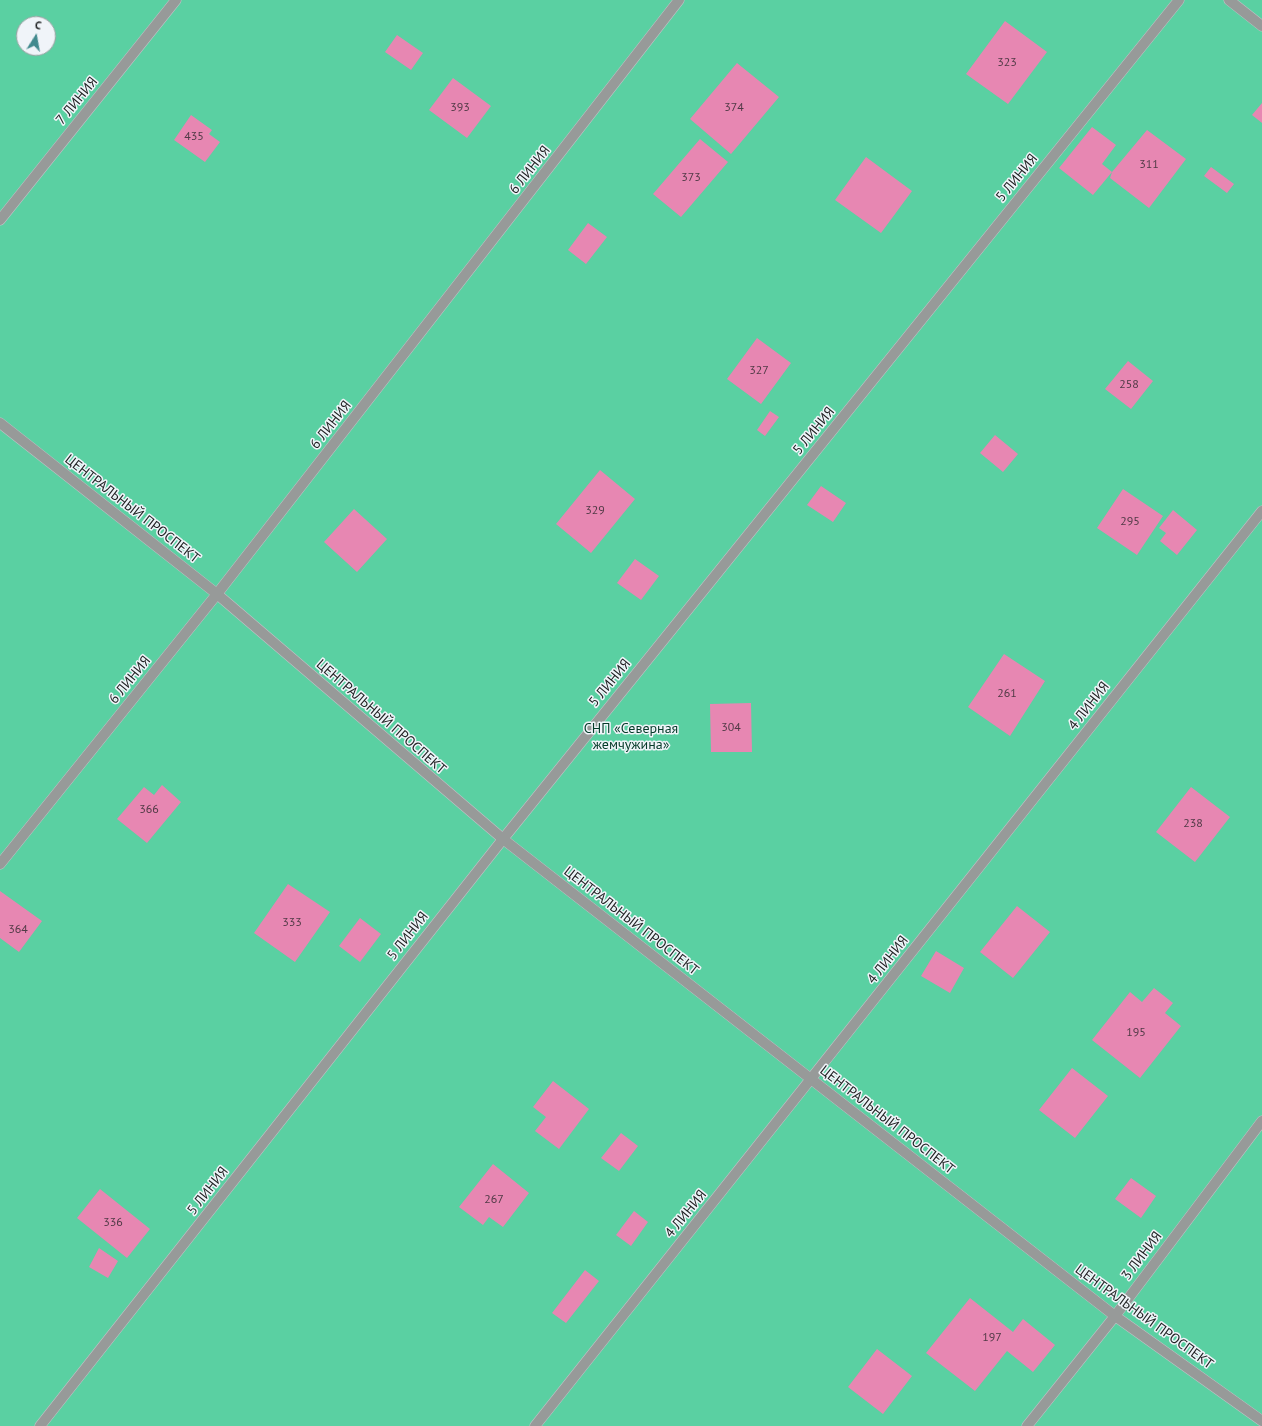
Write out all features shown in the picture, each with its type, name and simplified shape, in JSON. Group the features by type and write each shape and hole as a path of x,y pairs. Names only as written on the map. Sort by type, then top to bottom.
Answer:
{"street":[{"name":"7 ЛИНИЯ","path":"0,220 176,0"},
{"name":"6 ЛИНИЯ","path":"0,864 217,594 679,0"},
{"name":"5 ЛИНИЯ","path":"40,1426 503,839 1179,0"},
{"path":"1229,0 1262,26"},
{"name":"ЦЕНТРАЛЬНЫЙ ПРОСПЕКТ","path":"0,423 217,594 503,839 1115,1316 1262,1421"},
{"name":"4 ЛИНИЯ","path":"534,1426 1262,511"},
{"name":"3 ЛИНИЯ","path":"1027,1426 1115,1316 1262,1121"}],"green space":[{"name":"СНП «Северная жемчужина»","path":"0,0 1262,0 1262,1426 0,1426"}],"building":[{"path":"1005,21 1047,52 1008,104 966,74"},
{"path":"397,35 423,53 411,70 385,52"},
{"path":"737,63 779,97 731,154 690,119"},
{"path":"453,78 491,106 467,138 429,110"},
{"path":"1262,103 1262,123 1252,115"},
{"path":"191,115 212,130 209,134 220,142 205,162 174,140"},
{"path":"1092,127 1116,145 1102,164 1112,172 1093,195 1059,168"},
{"path":"1147,130 1186,159 1149,208 1110,178 1112,172"},
{"path":"700,139 728,162 681,217 653,194"},
{"path":"866,157 912,191 881,233 835,200"},
{"path":"1211,167 1234,184 1227,193 1204,176"},
{"path":"588,223 607,237 586,264 568,250"},
{"path":"757,338 791,363 761,404 727,379"},
{"path":"1128,361 1153,381 1131,409 1105,389"},
{"path":"770,411 779,417 765,436 757,430"},
{"path":"995,435 1018,454 1003,472 980,453"},
{"path":"600,470 635,499 591,553 556,524"},
{"path":"821,486 846,503 833,522 807,505"},
{"path":"1123,489 1163,516 1137,555 1097,528"},
{"path":"354,509 387,539 357,572 324,542"},
{"path":"1173,510 1197,530 1177,555 1160,541 1166,533 1159,528"},
{"path":"635,559 659,576 641,600 617,583"},
{"path":"1004,654 1045,681 1010,736 968,707"},
{"path":"751,703 752,752 711,752 710,704"},
{"path":"162,785 181,802 147,843 117,819 144,787 154,795"},
{"path":"1191,787 1230,817 1195,862 1156,832"},
{"path":"288,884 330,912 295,962 254,933"},
{"path":"0,891 42,921 19,952 0,938"},
{"path":"1017,906 1050,932 1013,978 980,952"},
{"path":"360,918 381,934 360,962 339,946"},
{"path":"936,951 964,968 950,993 921,976"},
{"path":"1154,988 1173,1003 1165,1013 1181,1026 1140,1078 1092,1040 1130,992 1142,1002"},
{"path":"1072,1068 1108,1096 1075,1138 1039,1110"},
{"path":"553,1081 589,1109 559,1149 535,1131 546,1117 533,1107"},
{"path":"621,1133 638,1146 619,1171 601,1158"},
{"path":"493,1164 529,1193 503,1227 489,1217 483,1225 459,1207"},
{"path":"1131,1178 1156,1196 1141,1218 1115,1199"},
{"path":"100,1189 150,1229 127,1258 77,1218"},
{"path":"634,1211 648,1222 631,1246 616,1235"},
{"path":"99,1248 118,1261 108,1278 89,1267"},
{"path":"585,1270 599,1281 566,1323 552,1313"},
{"path":"970,1298 1013,1332 1023,1319 1055,1345 1033,1372 1007,1351 975,1391 926,1353"},
{"path":"877,1349 912,1376 883,1414 848,1387"}]}
